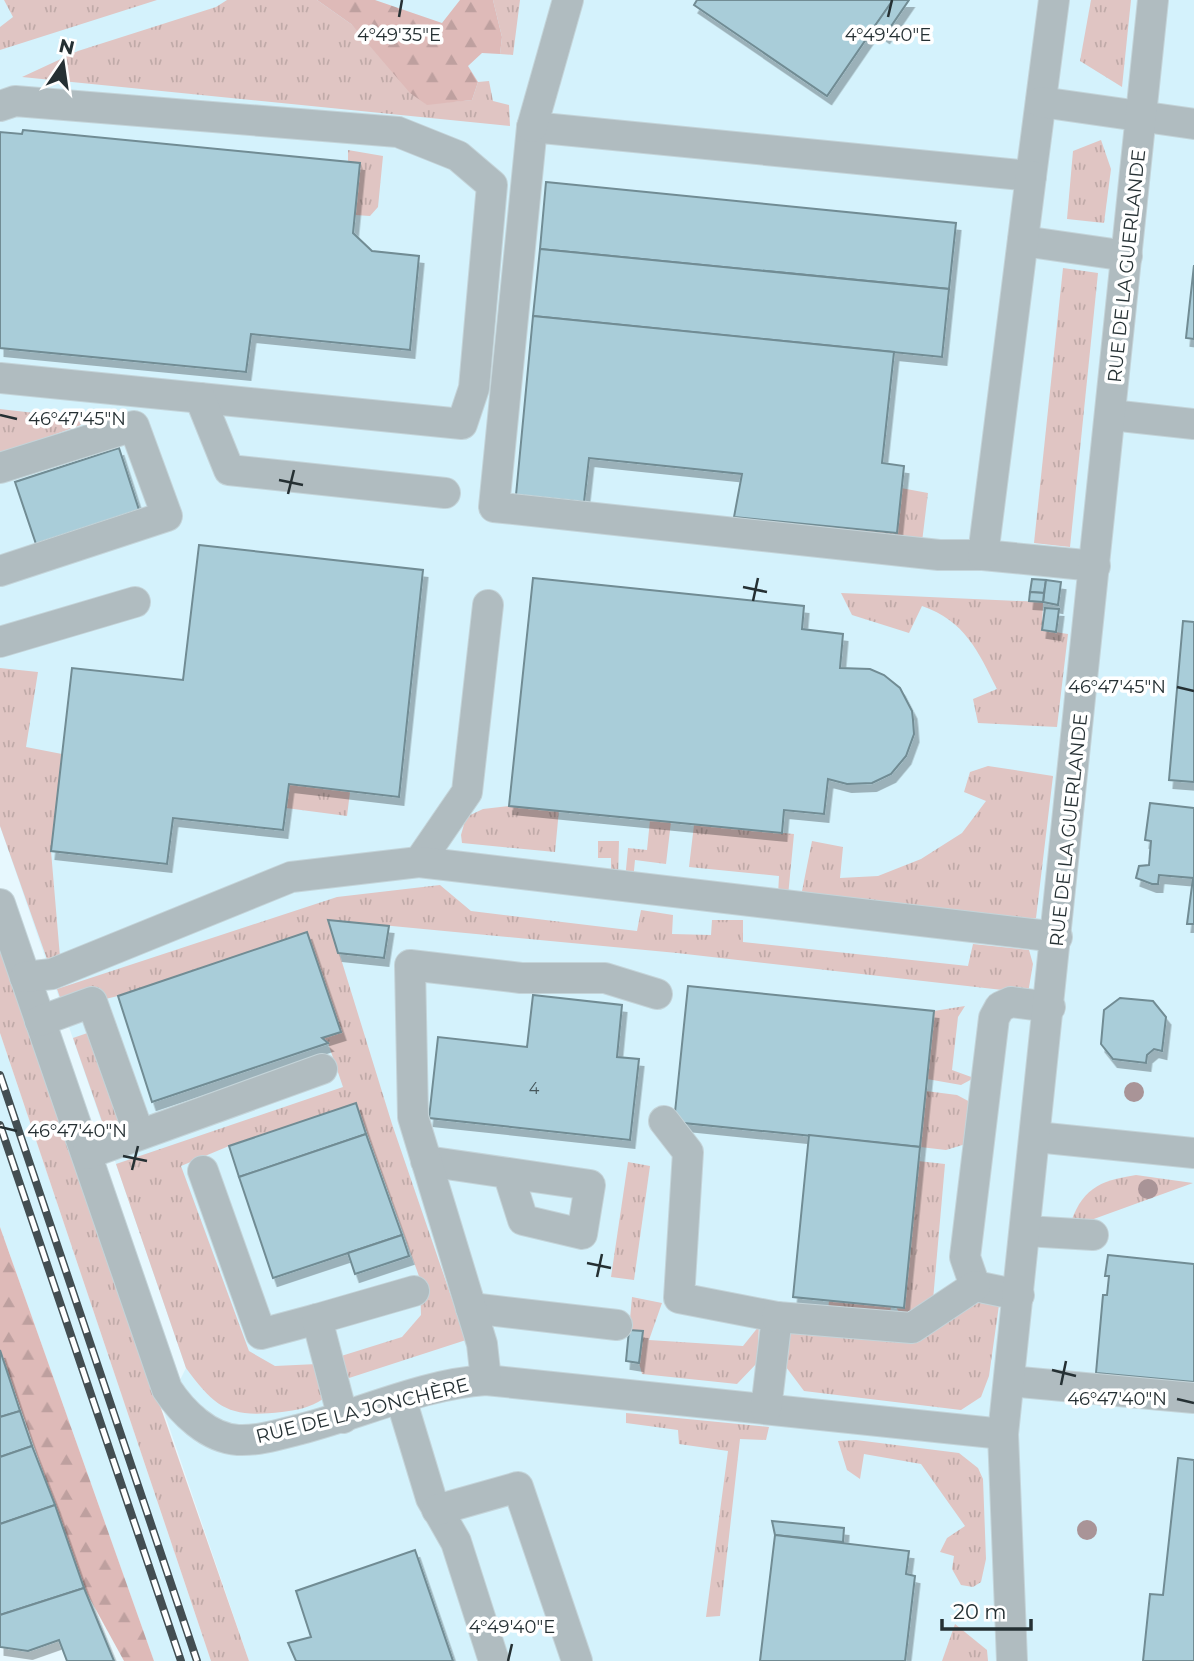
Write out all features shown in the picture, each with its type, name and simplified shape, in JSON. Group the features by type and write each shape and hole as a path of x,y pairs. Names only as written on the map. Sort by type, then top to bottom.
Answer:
{"street":[{"path":"568,0 531,127 494,507 939,555 984,555 1095,566"},
{"path":"984,555 1054,0"},
{"name":"RUE DE LA GUERLANDE","path":"1012,1661 1003,1434 1050,1007 1153,0"},
{"path":"0,106 15,101 398,132 458,156 492,185 474,388 462,425 0,378"},
{"path":"1041,102 1194,124"},
{"path":"531,127 1031,176"},
{"path":"1023,241 1127,256"},
{"path":"200,398 229,470 445,493"},
{"path":"1111,415 1194,424"},
{"path":"0,468 134,426 167,516 0,571"},
{"path":"0,642 135,602"},
{"path":"419,862 467,792 488,605"},
{"path":"24,977 52,974 291,877 419,862 1057,937"},
{"name":"RUE DE LA JONCHÈRE","path":"0,904 167,1389 180,1409 207,1430 237,1440 277,1436 462,1382 486,1380 1003,1434"},
{"path":"486,1380 482,1344 413,1117 410,965 521,978 605,978 657,994"},
{"path":"40,1021 92,1002 139,1134"},
{"path":"975,1286 965,1257 994,1018 1000,1007 1011,1003 1050,1007"},
{"path":"87,1154 322,1069"},
{"path":"664,1121 688,1152 679,1298 777,1317 912,1328 975,1286 1018,1295"},
{"path":"1036,1138 1194,1153"},
{"path":"426,1161 508,1173"},
{"path":"203,1171 261,1334 414,1291"},
{"path":"1026,1231 1093,1235"},
{"path":"471,1308 617,1325"},
{"path":"766,1409 777,1317"},
{"path":"317,1319 343,1418"},
{"path":"1009,1381 1194,1398"},
{"path":"401,1399 431,1498 456,1542 494,1661"},
{"path":"437,1510 518,1487 577,1661"}],"shaded area":[{"path":"0,0 1194,0 1194,1661 249,1661 164,1412 186,1368 0,826"},
{"path":"0,1033 211,1661 154,1661 0,1227"}],"green space":[{"path":"4,0 157,0 0,50 0,27 13,17"},
{"path":"227,0 317,0 351,24 426,104 472,100 478,82 489,81 493,101 509,105 510,126 22,77 78,51 216,7"},
{"path":"317,0 375,0 442,23 460,0 493,0 502,37 500,54 482,53 468,66 478,82 472,100 427,105 410,93 351,24"},
{"path":"493,0 520,0 513,55 500,54 502,37"},
{"path":"1091,0 1131,0 1122,87 1080,61"},
{"path":"1101,140 1111,169 1104,223 1067,219 1073,151"},
{"path":"348,150 383,156 378,207 370,216 355,215 360,164 348,162"},
{"path":"1063,268 1098,273 1070,547 1034,543"},
{"path":"0,409 78,418 81,425 0,454"},
{"path":"901,488 928,493 922,542 775,531 776,521 897,533"},
{"path":"841,593 1043,602 1042,630 1068,634 1057,727 978,723 973,699 997,689 976,650 960,629 937,612 922,606 909,633 852,615"},
{"path":"0,668 38,672 26,747 62,754 51,851 60,957 48,962 0,826"},
{"path":"988,766 1053,776 1036,918 1018,919 801,896 812,841 843,847 840,878 878,876 921,859 962,833 986,801 964,792 970,772"},
{"path":"289,784 350,792 347,816 286,808"},
{"path":"509,806 559,810 555,852 462,843 461,835 466,817 483,809"},
{"path":"650,820 671,822 666,864 635,860 633,881 625,880 628,848 647,850"},
{"path":"694,825 794,834 788,896 778,895 779,876 689,867"},
{"path":"598,841 619,841 618,880 611,880 611,858 598,858"},
{"path":"440,885 471,911 637,931 641,910 673,915 672,934 711,935 712,920 743,920 743,942 968,966 973,944 1029,950 1033,964 1028,993 677,953 329,920 392,1124 466,1340 346,1379 338,1357 402,1337 421,1315 420,1279 356,1103 229,1146 181,1166 249,1351 275,1366 317,1364 323,1399 313,1405 264,1414 237,1412 226,1408 206,1393 186,1368 116,1164 343,1087 328,1043 322,1038 341,1031 307,932 118,996 64,1009 57,989 337,897"},
{"path":"0,946 249,1661 211,1661 0,1033"},
{"path":"965,1006 958,1017 952,1070 974,1078 961,1085 927,1079 934,1011"},
{"path":"96,1030 120,1116 117,1128 105,1130 73,1038"},
{"path":"926,1091 957,1095 972,1103 969,1143 946,1150 920,1147"},
{"path":"918,1161 945,1164 933,1300 904,1321 896,1307"},
{"path":"628,1162 650,1166 634,1280 611,1277"},
{"path":"1136,1175 1193,1183 1069,1228 1079,1204 1093,1189 1111,1180"},
{"path":"0,1227 154,1661 124,1661 84,1588 0,1350"},
{"path":"632,1297 662,1303 649,1340 743,1346 759,1326 757,1363 737,1384 642,1374 639,1363 643,1331 629,1330"},
{"path":"829,1300 891,1307 889,1319 828,1313"},
{"path":"972,1300 999,1305 989,1376 981,1397 961,1410 804,1391 783,1363 792,1326 917,1336"},
{"path":"626,1413 769,1427 766,1440 740,1439 720,1616 706,1617 728,1451 679,1444 678,1430 626,1423"},
{"path":"856,1440 959,1453 978,1468 983,1479 986,1559 981,1582 973,1587 961,1585 952,1569 954,1556 940,1552 947,1538 965,1526 921,1464 864,1454 860,1479 847,1470 838,1441"},
{"path":"955,1624 987,1650 988,1661 942,1661"}],"building":[{"path":"697,0 893,0 827,96 694,5"},
{"path":"893,0 909,0 885,35 874,27"},
{"path":"23,130 360,163 353,233 372,251 419,256 410,350 251,334 246,372 0,348 0,132 22,134"},
{"path":"546,182 956,223 949,289 540,249"},
{"path":"540,249 949,289 942,357 533,316"},
{"path":"1194,265 1194,339 1186,338"},
{"path":"533,316 894,352 882,463 904,466 897,533 734,517 742,474 589,458 584,502 516,495"},
{"path":"119,448 139,510 36,544 15,482"},
{"path":"199,545 423,570 399,797 289,784 283,830 173,818 167,864 51,851 72,668 183,680"},
{"path":"533,578 804,606 802,629 843,634 840,668 870,669 884,675 900,688 912,711 913,720 914,734 906,756 891,774 872,783 847,784 828,779 824,814 784,810 782,833 509,806"},
{"path":"1032,579 1046,580 1044,593 1030,592"},
{"path":"1046,580 1061,582 1058,605 1043,602"},
{"path":"1030,592 1044,593 1043,602 1029,601"},
{"path":"1045,608 1059,609 1056,632 1042,630"},
{"path":"1183,621 1194,622 1194,782 1169,780"},
{"path":"1150,803 1194,808 1194,924 1187,924 1193,878 1159,875 1158,884 1152,884 1136,878 1139,866 1149,865 1151,841 1145,840"},
{"path":"328,920 389,926 384,958 338,953"},
{"path":"307,932 341,1032 322,1038 328,1043 152,1102 118,996"},
{"path":"688,986 934,1011 920,1147 674,1122"},
{"path":"533,995 622,1005 617,1057 639,1059 630,1140 429,1118 438,1037 527,1047"},
{"path":"1120,998 1153,1001 1166,1017 1162,1051 1154,1049 1147,1055 1146,1063 1113,1059 1101,1044 1104,1010"},
{"path":"356,1103 366,1134 239,1177 229,1146"},
{"path":"366,1134 402,1235 273,1278 239,1177"},
{"path":"809,1135 920,1147 904,1308 793,1297"},
{"path":"402,1235 409,1256 355,1274 348,1253"},
{"path":"1108,1255 1194,1264 1194,1382 1096,1373 1103,1295 1107,1295 1109,1276 1105,1276"},
{"path":"629,1330 643,1331 639,1363 626,1361"},
{"path":"0,1350 20,1411 0,1417"},
{"path":"20,1411 32,1446 0,1457 0,1417"},
{"path":"32,1446 55,1505 0,1524 0,1457"},
{"path":"1178,1458 1194,1460 1194,1661 1143,1661 1150,1594 1163,1595"},
{"path":"55,1505 84,1588 0,1615 0,1524"},
{"path":"772,1521 844,1528 843,1542 775,1535"},
{"path":"775,1535 909,1551 906,1574 915,1576 905,1661 760,1661"},
{"path":"415,1550 453,1661 296,1661 288,1643 311,1637 296,1591"},
{"path":"84,1588 114,1661 67,1661 59,1640 28,1651 0,1647 0,1615"}],"railway":[{"path":"0,1075 197,1661"},
{"path":"0,1125 181,1661"}]}
